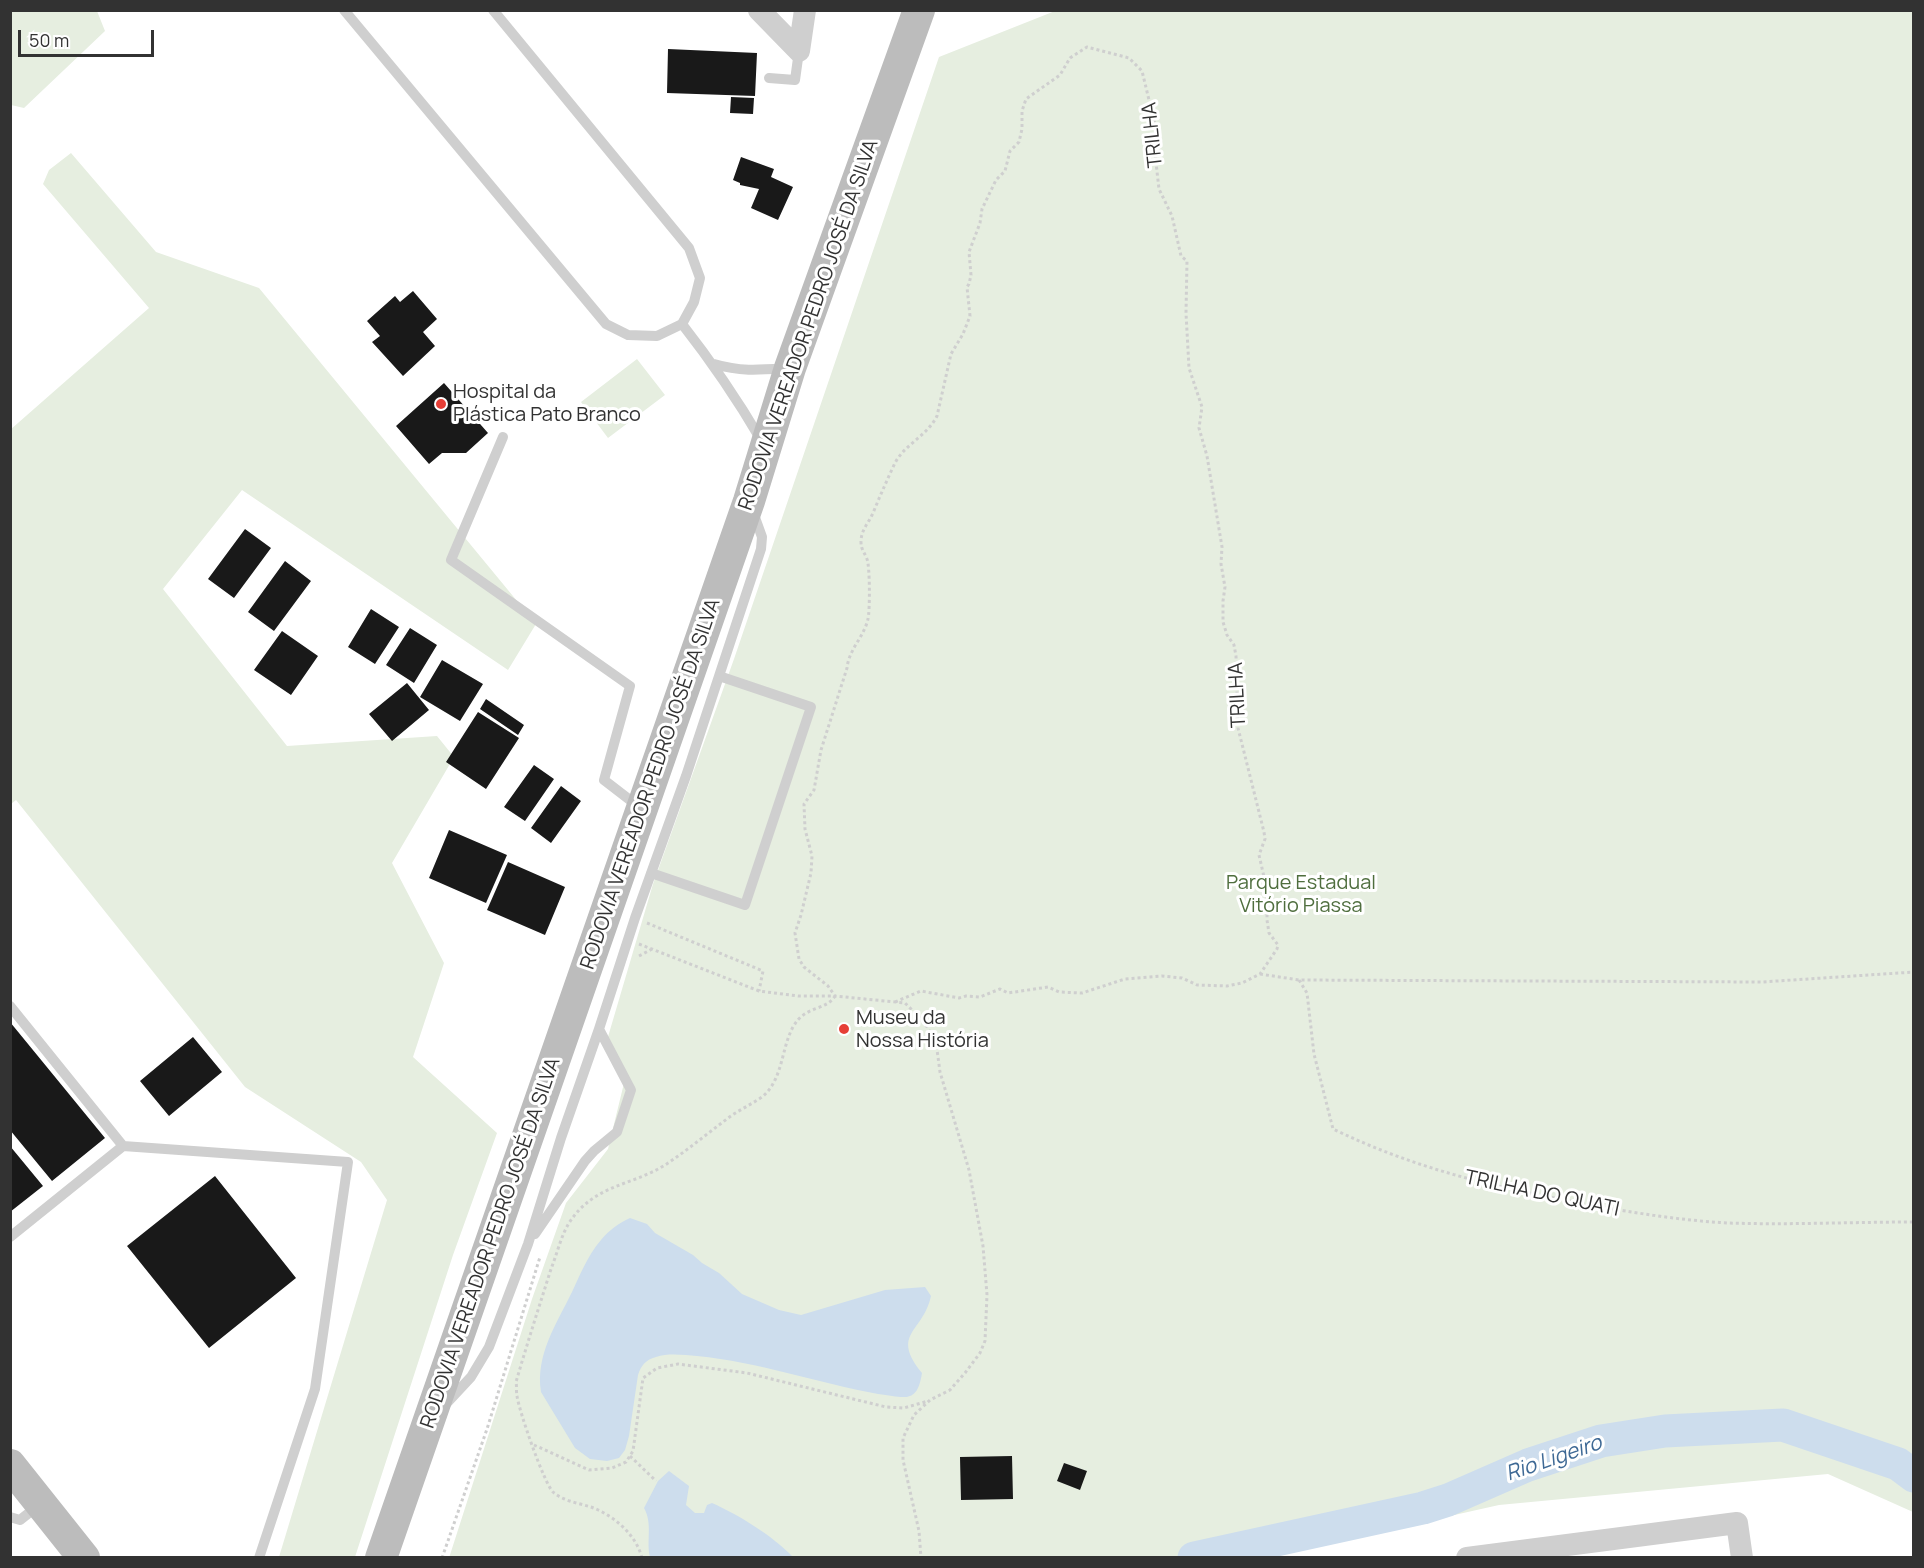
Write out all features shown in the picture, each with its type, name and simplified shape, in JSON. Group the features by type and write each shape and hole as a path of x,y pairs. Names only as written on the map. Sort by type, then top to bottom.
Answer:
{"main road":[{"name":"RODOVIA VEREADOR PEDRO JOSÉ DA SILVA","path":"381,1557 749,501 790,368 919,10"},
{"path":"10,1465 84,1557"}],"street":[{"path":"759,10 799,51"},
{"path":"799,51 805,10"},
{"path":"1467,1557 1737,1523 1742,1557"}],"lane":[{"path":"344,10 606,324 628,335 657,336 682,324 694,302 700,278 689,248 493,10"},
{"path":"770,78 795,80 799,51"},
{"path":"682,324 714,364 765,448"},
{"path":"714,364 733,370 750,371 790,368"},
{"path":"503,437 451,560 630,686 604,780 642,809"},
{"path":"428,1424 471,1377 489,1347 528,1244 561,1137 719,676 760,549 762,537 749,501"},
{"path":"651,873 745,905 811,707 719,676"},
{"path":"10,1006 123,1146"},
{"path":"528,1244 585,1161 617,1132 631,1090 599,1029"},
{"path":"10,1237 123,1146 348,1162 315,1389 259,1557"},
{"path":"10,1517 20,1520 41,1503"}],"path":[{"name":"TRILHA","path":"835,996 828,986 804,967 799,959 795,933 811,873 812,856 805,829 804,804 814,790 821,750 847,668 848,657 868,618 869,574 867,558 862,550 862,531 872,516 880,492 900,454 918,440 933,424 937,416 951,354 970,316 967,287 971,275 969,252 980,224 982,209 996,180 1005,171 1010,151 1019,141 1022,111 1026,99 1060,75 1070,58 1087,47 1129,58 1142,71 1157,133 1154,145 1159,189 1172,216 1181,256 1187,261 1186,313 1189,368 1202,406 1199,428 1207,456 1222,547 1221,564 1225,587 1223,622 1227,635 1234,645 1236,656 1238,728 1265,839 1259,855 1268,890 1269,933 1278,945 1260,974"},
{"path":"635,918 763,971 759,991"},
{"path":"533,1444 589,1470 612,1468 626,1462 633,1451 644,1378 657,1368 678,1364 747,1373 886,1407 904,1408 930,1400 950,1390 980,1353 985,1341 987,1295 983,1246 969,1170 940,1072 936,1042 924,1022 905,1003 759,991 628,939"},
{"path":"636,961 640,954 652,949"},
{"path":"895,1002 921,991 959,998 980,997 1000,989 1008,993 1048,987 1059,992 1082,993 1125,979 1143,977 1182,978 1197,985 1227,986 1242,983 1260,974 1299,980 1762,982 1914,972"},
{"name":"TRILHA DO QUATI","path":"1299,980 1306,993 1314,1054 1333,1129 1371,1147 1407,1161 1495,1186 1626,1212 1727,1223 1914,1222"},
{"path":"642,1557 640,1550 624,1527 594,1508 562,1498 546,1485 517,1398 516,1382 563,1237 569,1223 591,1200 618,1184 664,1165 733,1114 762,1096 773,1084 793,1027 802,1015 832,1001 835,996"},
{"path":"442,1557 487,1429 543,1247"},
{"path":"921,1557 919,1531 903,1460 903,1438 914,1415 930,1400"},
{"path":"630,1456 656,1481"}],"green space":[{"path":"10,11 97,11 105,31 24,108 11,105"},
{"name":"Parque Estadual Vitório Piassa","path":"1055,11 1913,11 1913,1512 1828,1474 1499,1505 1267,1557 449,1558 532,1299 566,1203 608,1149 624,1083 605,1047 653,884 734,659 939,57"},
{"path":"71,153 156,252 259,288 536,624 508,670 242,490 163,589 287,746 437,736 454,757 392,863 444,963 413,1057 497,1133 453,1255 355,1557 279,1557 387,1200 361,1162 245,1087 16,800 11,804 10,430 149,308 43,184 49,170"},
{"path":"637,359 665,395 608,438 581,402"}],"water":[{"path":"630,1218 647,1224 655,1233 693,1255 719,1273 742,1294 779,1310 801,1315 885,1290 925,1287 931,1296 909,1341 913,1360 922,1373 917,1390 908,1397 878,1394 720,1359 681,1355 661,1356 646,1362 639,1372 625,1450 619,1458 607,1461 590,1459 575,1448 541,1392 541,1365 554,1328 592,1252 607,1233"},
{"path":"669,1471 689,1486 686,1505 695,1513 704,1513 707,1505 712,1503 776,1541 793,1557 650,1557 649,1526 644,1508 658,1481"}],"building":[{"path":"668,49 757,53 755,96 667,93"},
{"path":"731,97 754,98 753,114 730,113"},
{"path":"741,157 774,169 771,177 793,187 778,220 751,208 759,189 740,185 733,180"},
{"path":"413,291 437,319 423,332 435,346 403,376 372,342 380,336 367,321 395,296 400,302"},
{"name":"Hospital da Plástica Pato Branco","path":"444,383 488,433 466,453 442,453 429,464 396,426"},
{"path":"245,529 271,548 234,598 208,579"},
{"path":"285,561 311,581 274,631 248,612"},
{"path":"371,609 399,627 375,664 348,647"},
{"path":"410,628 437,645 414,683 386,665"},
{"path":"282,631 318,656 291,695 254,670"},
{"path":"442,660 483,684 460,721 420,697"},
{"path":"407,683 429,710 392,741 369,714"},
{"path":"486,699 524,725 518,735 480,709"},
{"path":"478,712 519,738 486,789 446,762"},
{"path":"534,765 554,779 525,821 504,807"},
{"path":"561,786 581,801 551,843 531,828"},
{"path":"449,830 507,855 486,903 429,878"},
{"path":"508,862 565,887 545,935 487,910"},
{"path":"10,1022 105,1138 52,1181 10,1130"},
{"path":"193,1037 222,1072 169,1116 140,1081"},
{"path":"10,1146 43,1186 10,1212"},
{"path":"215,1176 296,1278 209,1348 127,1246"},
{"path":"1012,1456 1013,1499 961,1500 960,1457"},
{"path":"1064,1463 1087,1471 1080,1490 1057,1481"}],"waterway":[{"name":"Rio Ligeiro","path":"1194,1558 1423,1508 1448,1500 1528,1465 1601,1441 1665,1431 1783,1425 1898,1464 1914,1476"}],"place":[{"name":"Hospital da Plástica Pato Branco","path":"441,404"},
{"name":"Museu da Nossa História","path":"844,1029"}]}
